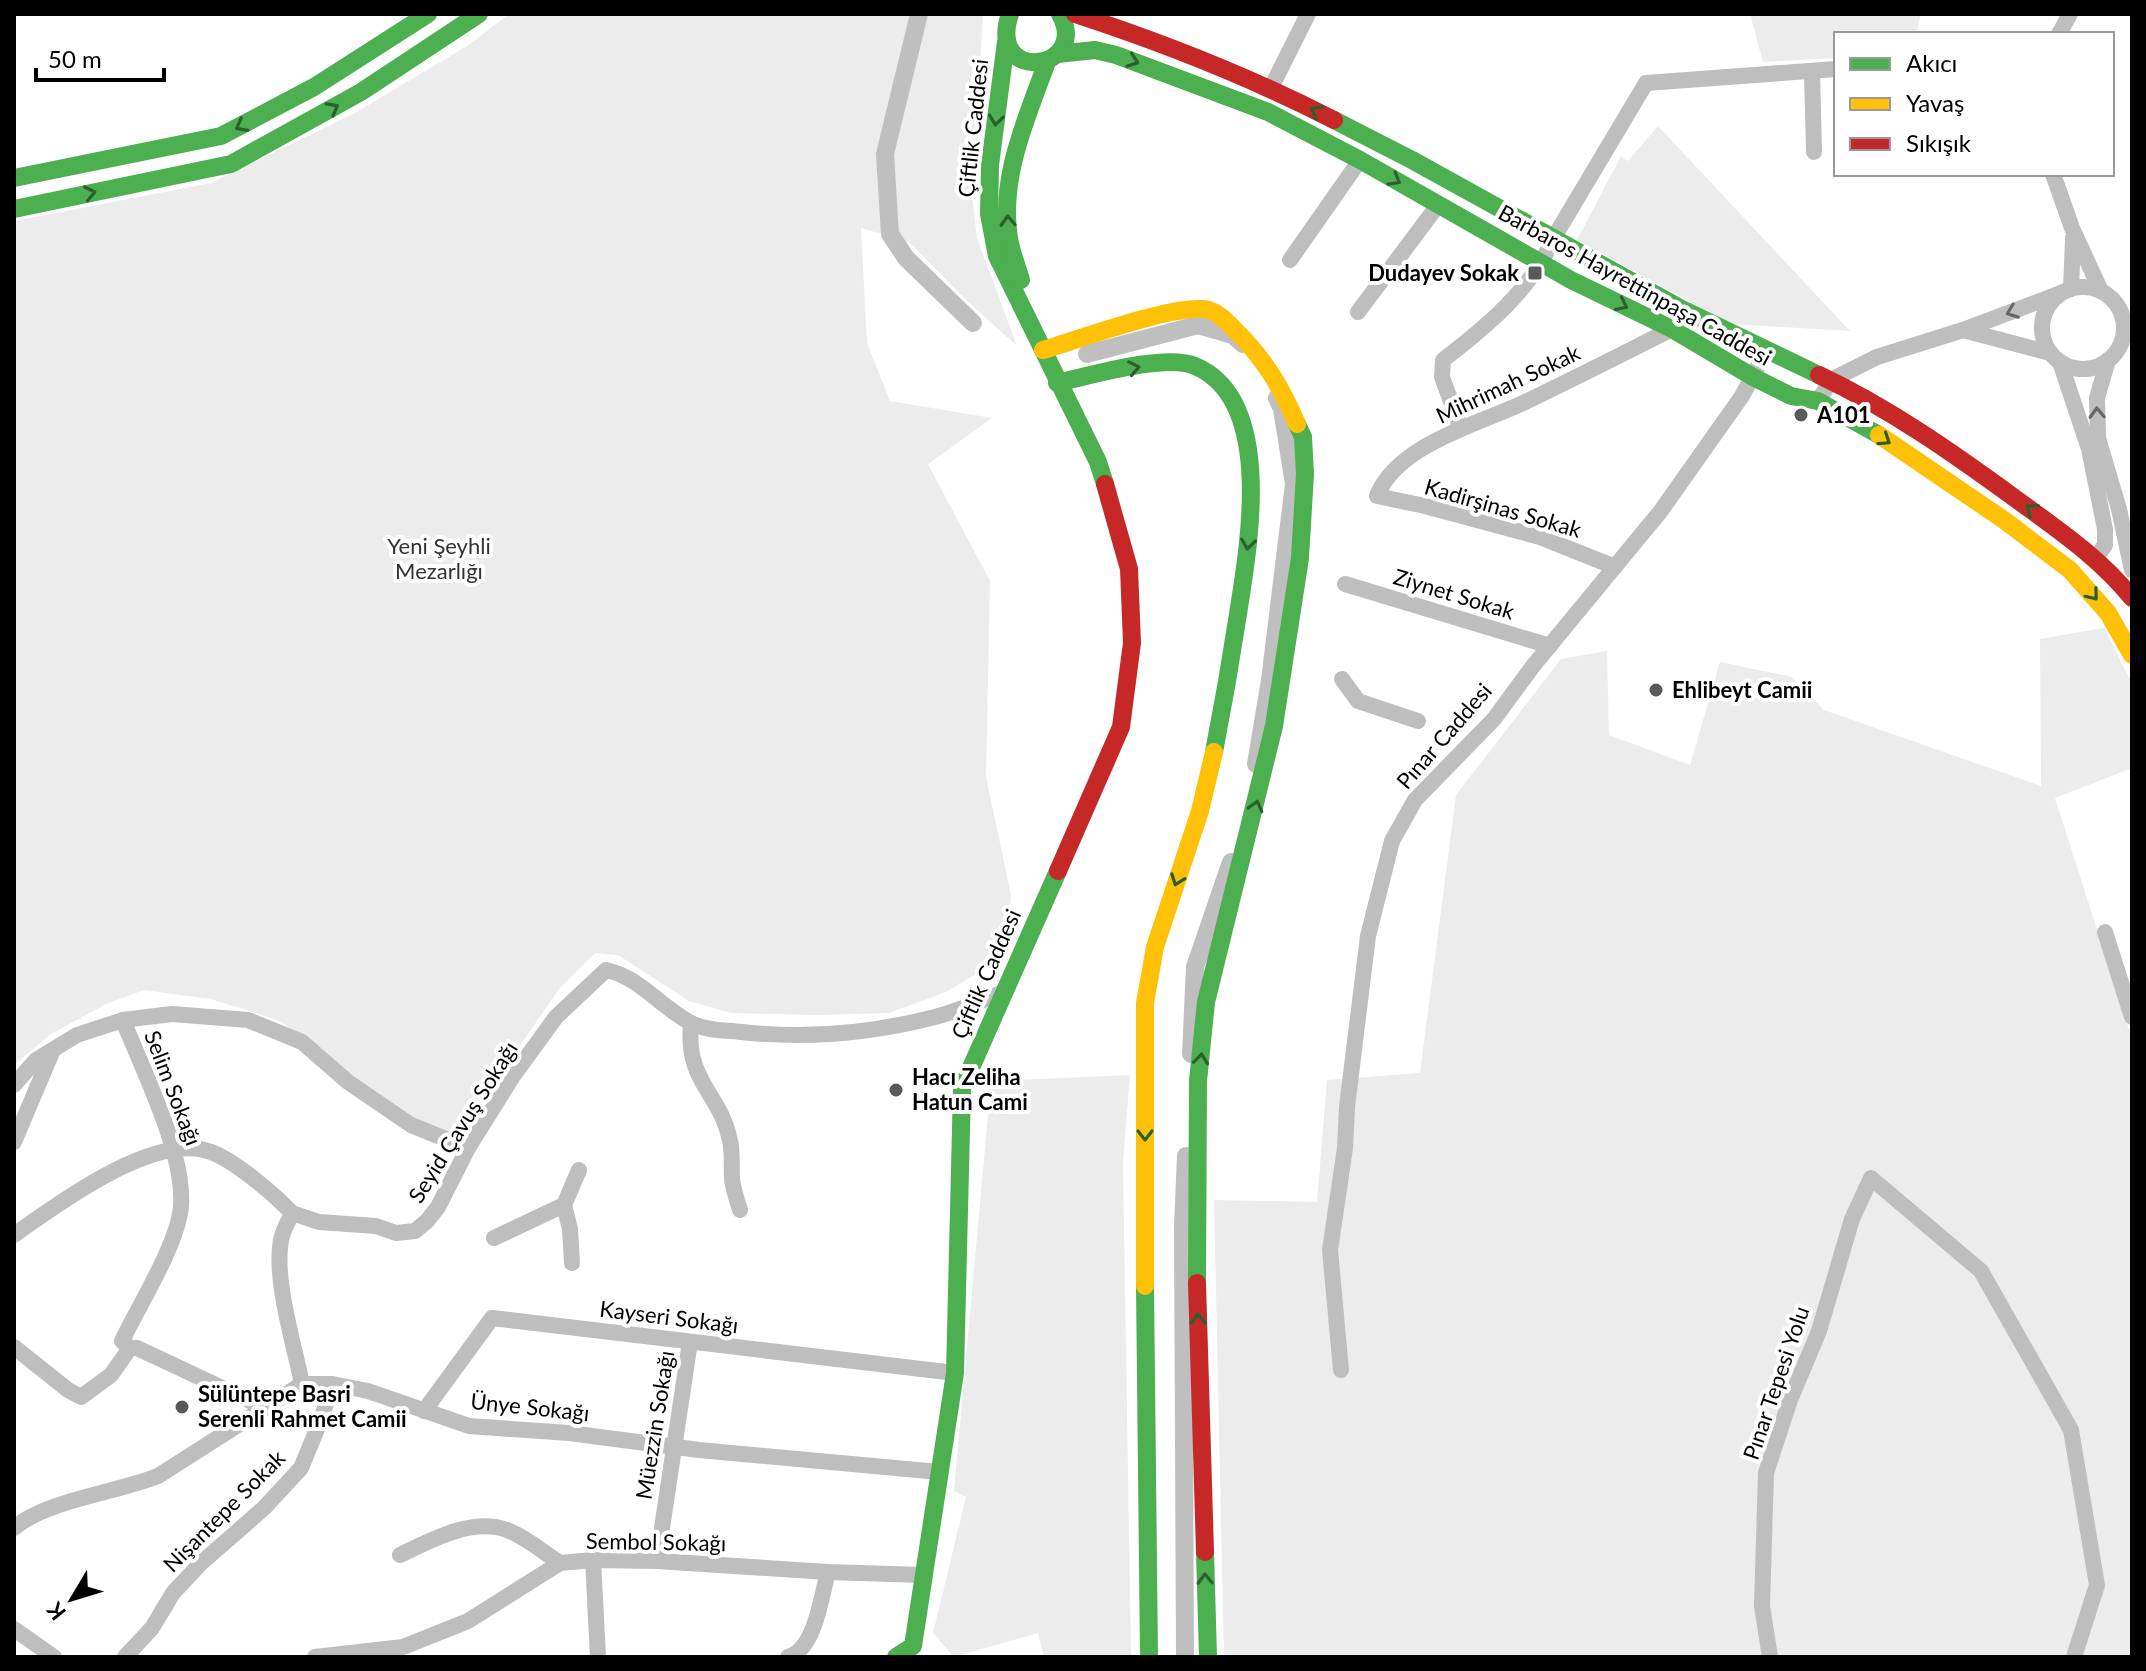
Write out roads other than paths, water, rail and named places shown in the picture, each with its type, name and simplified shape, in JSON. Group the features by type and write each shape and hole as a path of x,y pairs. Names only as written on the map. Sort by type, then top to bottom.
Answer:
{"street":[{"path":"14,178 221,136 314,87 428,14"},
{"path":"14,209 231,164 361,92 479,14"},
{"name":"Çiftlik Caddesi","path":"909,1652 955,1373 962,1088 1121,727 1132,643 1129,569 1098,462 997,256 989,214 990,165 1005,38 1002,14"},
{"path":"1010,14 1005,38 1016,57 1024,61 1052,58"},
{"name":"Çiftlik Caddesi","path":"1043,350 1009,238 1009,192 1025,122 1052,58 1066,38 1066,28 1060,14"},
{"name":"Barbaros Hayrettinpaşa Caddesi","path":"1075,14 1156,40 1271,88 1412,160 1678,307 1879,405 1947,449 2066,535 2114,575 2132,598"},
{"path":"1271,88 1308,14"},
{"path":"2060,32 2070,14"},
{"name":"Barbaros Hayrettinpaşa Caddesi","path":"1052,58 1095,50 1138,62 1268,112 1360,160 1571,280 1672,329 1753,377 1791,396 1818,401 1880,436 2047,551 2088,588 2108,613 2132,655"},
{"path":"1461,429 1442,377 1443,360 1483,329 1543,262 1553,239 1646,83 1834,69"},
{"path":"1812,71 1814,152"},
{"path":"1290,260 1360,160"},
{"path":"2054,176 2072,228 2107,296 2120,311 2123,324 2119,352 2097,398 2098,438 2119,509 2132,570"},
{"path":"1358,312 1438,205"},
{"path":"2072,228 2074,250 2066,291 2051,302 2041,327 2089,449 2105,529 2105,545 2095,559"},
{"path":"1818,401 1831,380 1877,357 1963,330 2066,291 2088,287 2132,306"},
{"path":"1043,350 1164,314 1209,310 1220,315 1257,351 1282,388 1303,437 1305,474 1300,558 1274,726 1206,1002 1198,1081 1197,1298 1208,1657"},
{"name":"Mihrimah Sokak","path":"1377,496 1383,482 1429,445 1521,404 1672,329"},
{"path":"1963,330 2055,357 2084,369 2097,366 2119,352"},
{"name":"Pınar Caddesi","path":"1341,1370 1330,1250 1345,1148 1347,1107 1368,936 1392,841 1415,800 1494,719 1703,453 1753,377 1766,351"},
{"path":"1057,383 1172,361 1193,365 1215,378 1235,408 1245,440 1252,488 1253,509 1237,617 1207,783 1189,850 1156,937 1145,1003 1145,1410 1149,1657"},
{"name":"Kadirşinas Sokak","path":"1377,496 1529,534 1615,567"},
{"name":"Ziynet Sokak","path":"1345,584 1550,646"},
{"path":"1342,679 1358,701 1418,721"},
{"path":"2105,932 2132,1017"},
{"name":"Seyid Çavuş Sokağı","path":"292,1213 319,1222 376,1226 396,1233 415,1231 438,1207 468,1148 513,1076 556,1017 606,970 623,974 691,1023 710,1030 781,1035 882,1028 937,1017 1004,992"},
{"path":"14,1085 36,1060 77,1035 123,1020 172,1014 248,1020 302,1042 348,1082 411,1125 468,1148"},
{"name":"Selim Sokağı","path":"123,1020 173,1148 180,1171 181,1209 169,1246 122,1341 130,1348"},
{"path":"691,1023 691,1056 705,1089 723,1118 730,1140 732,1182 740,1210"},
{"path":"14,1142 53,1050"},
{"path":"14,1235 52,1208 122,1167 173,1148 209,1151 276,1196 292,1213 282,1235 279,1256 281,1285 302,1384 158,1476 133,1486 66,1503 28,1517 14,1528"},
{"path":"572,1263 570,1229 564,1205 579,1170"},
{"name":"Pınar Tepesi Yolu","path":"1770,1657 1762,1606 1766,1473 1790,1400 1819,1331 1852,1219 1871,1178 1981,1271 2071,1430 2097,1585 2074,1657"},
{"path":"494,1238 564,1205"},
{"name":"Kayseri Sokağı","path":"424,1411 492,1318 955,1373"},
{"name":"Müezzin Sokağı","path":"657,1561 690,1342"},
{"path":"14,1347 81,1397 111,1375 130,1348 153,1354 265,1408"},
{"name":"Ünye Sokağı","path":"302,1384 332,1384 368,1391 469,1426 569,1433 939,1472"},
{"name":"Nişantepe Sokak","path":"125,1657 152,1628 173,1593 200,1564 264,1508 301,1468 332,1384"},
{"path":"400,1555 440,1535 480,1526 507,1529 560,1563"},
{"path":"593,1560 598,1657"},
{"name":"Sembol Sokağı","path":"315,1657 408,1652 468,1621 560,1563 657,1561 923,1575"},
{"path":"788,1657 797,1655 810,1636 828,1572"},
{"path":"14,1629 54,1657"},
{"path":"896,1657 909,1652"}],"waterway":[{"path":"919,14 885,154 890,234 906,258 973,323"},
{"path":"1087,354 1198,325 1233,335 1243,344"},
{"path":"1256,764 1270,680 1294,484 1282,409 1277,398"},
{"path":"1191,1054 1195,967 1231,862"},
{"path":"1185,1657 1183,1226 1186,1156"}],"place":[{"name":"Dudayev Sokak","path":"1535,273"},
{"name":"A101","path":"1801,415"},
{"name":"Ehlibeyt Camii","path":"1656,690"},
{"name":"Hacı Zeliha Hatun Cami","path":"896,1090"},
{"name":"Sülüntepe Basri Serenli Rahmet Camii","path":"182,1407"}],"park label":[{"name":"Yeni Şeyhli Mezarlığı","path":"439,558"}]}
